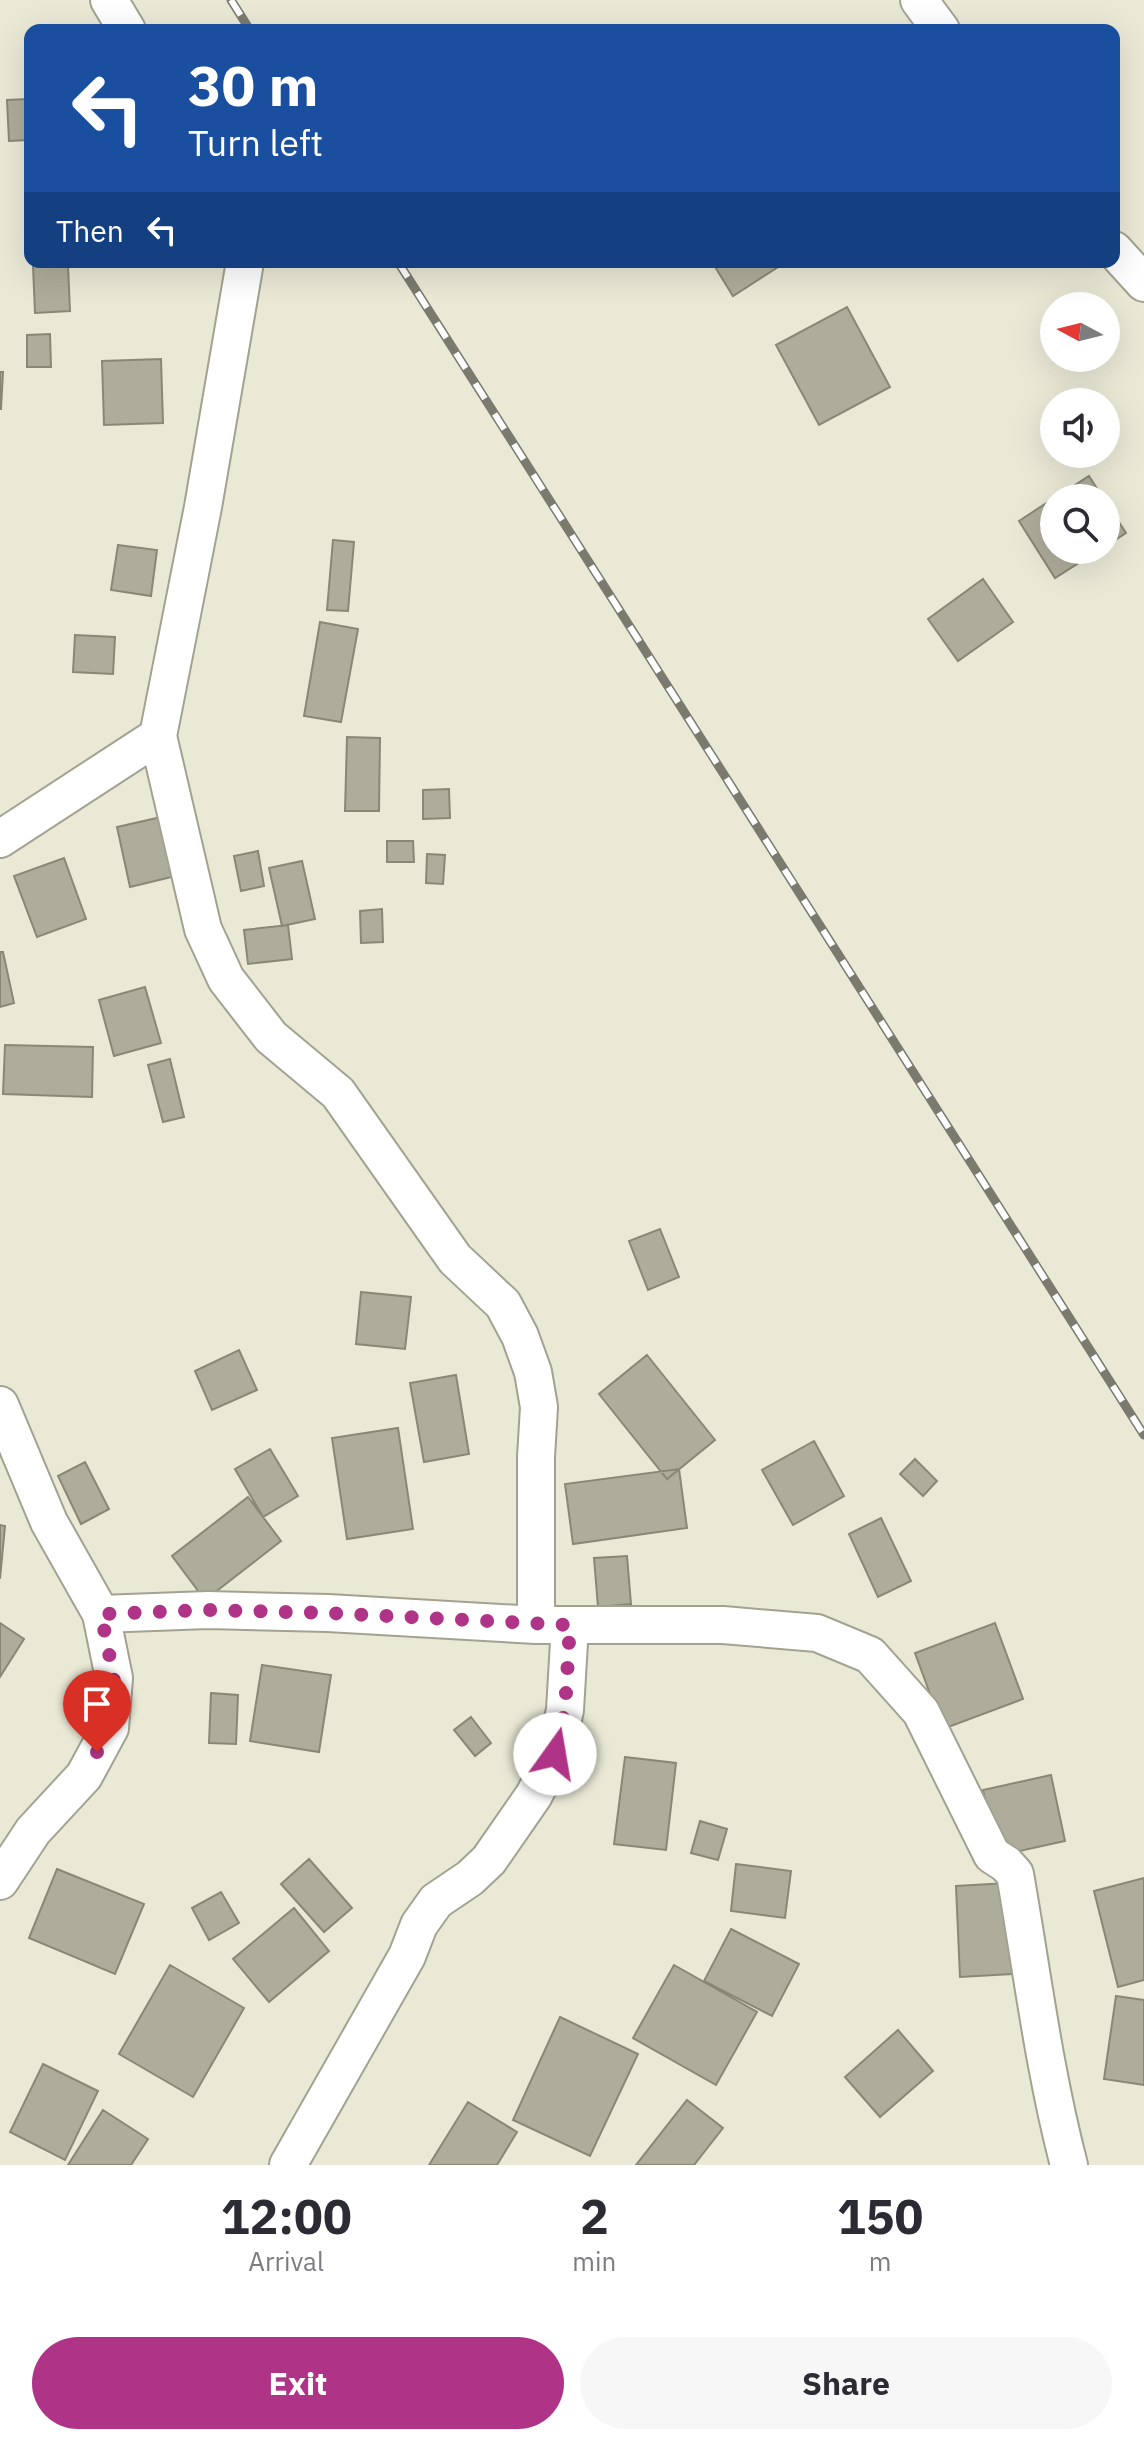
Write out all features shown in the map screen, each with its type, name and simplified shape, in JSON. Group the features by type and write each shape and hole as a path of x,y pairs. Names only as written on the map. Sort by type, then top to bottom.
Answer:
{"street":[{"path":"109,0 123,24"},
{"path":"919,0 937,24"},
{"path":"1120,257 1144,283"},
{"path":"244,268 203,507 158,736 203,929 226,979 271,1037 338,1093 455,1259 503,1304 520,1336 533,1372 539,1407 536,1457 565,1710 555,1754 534,1795 489,1860 470,1878 436,1901 419,1925 407,1956 288,2165"},
{"path":"0,839 158,736"},
{"path":"0,1405 49,1522 101,1614 114,1678 110,1728 84,1776 33,1831 0,1881"},
{"path":"101,1614 208,1610 553,1625 723,1625 817,1633 870,1655 921,1712 992,1855 1015,1874 1052,2096 1069,2165"}],"building":[{"path":"24,99 24,140 9,141 7,100"},
{"path":"33,268 68,268 70,311 35,313"},
{"path":"716,268 777,268 733,296"},
{"path":"847,307 890,387 819,425 776,345"},
{"path":"50,334 51,367 27,367 27,335"},
{"path":"161,359 163,423 104,425 102,361"},
{"path":"0,372 3,372 1,409 0,409"},
{"path":"1089,476 1094,484 1077,484"},
{"path":"1040,507 1040,554 1019,521"},
{"path":"333,540 354,542 348,611 327,610"},
{"path":"118,545 157,550 151,596 111,590"},
{"path":"1046,564 1077,564 1055,578"},
{"path":"983,579 1013,622 958,661 928,619"},
{"path":"320,622 358,629 341,722 304,716"},
{"path":"75,635 115,637 113,674 73,672"},
{"path":"347,737 380,738 379,811 345,811"},
{"path":"449,789 450,818 423,819 423,790"},
{"path":"170,815 184,874 130,887 117,827"},
{"path":"387,841 413,841 414,862 387,862"},
{"path":"258,851 264,886 241,891 234,856"},
{"path":"427,854 445,855 443,884 426,883"},
{"path":"64,858 86,919 37,937 14,876"},
{"path":"302,861 315,919 282,926 269,868"},
{"path":"382,909 383,942 361,943 360,911"},
{"path":"288,925 292,959 248,964 244,930"},
{"path":"0,952 3,952 14,1003 0,1007"},
{"path":"145,987 161,1043 114,1056 99,1000"},
{"path":"5,1045 93,1047 92,1097 3,1094"},
{"path":"170,1059 184,1117 163,1122 148,1065"},
{"path":"660,1229 679,1277 648,1290 629,1241"},
{"path":"361,1292 411,1297 405,1349 356,1344"},
{"path":"239,1350 257,1390 212,1410 195,1371"},
{"path":"647,1355 715,1440 667,1479 599,1394"},
{"path":"456,1375 469,1454 424,1462 410,1383"},
{"path":"398,1428 413,1529 347,1539 332,1438"},
{"path":"814,1441 844,1496 793,1525 762,1470"},
{"path":"270,1449 298,1496 263,1517 235,1469"},
{"path":"915,1459 937,1481 923,1496 900,1474"},
{"path":"85,1462 109,1509 81,1524 58,1476"},
{"path":"679,1469 687,1528 573,1544 565,1484"},
{"path":"248,1497 281,1541 205,1600 172,1556"},
{"path":"881,1518 911,1581 878,1597 849,1534"},
{"path":"0,1525 5,1526 0,1579"},
{"path":"627,1556 631,1604 598,1607 594,1558"},
{"path":"0,1623 24,1639 0,1677"},
{"path":"995,1623 1023,1699 943,1729 915,1653"},
{"path":"262,1665 331,1675 319,1752 250,1741"},
{"path":"211,1693 238,1695 236,1744 209,1743"},
{"path":"471,1717 491,1743 475,1756 454,1730"},
{"path":"625,1757 676,1763 666,1850 614,1844"},
{"path":"1051,1775 1065,1841 997,1856 983,1790"},
{"path":"700,1821 727,1829 718,1860 691,1853"},
{"path":"309,1859 352,1908 324,1932 281,1884"},
{"path":"736,1864 791,1871 785,1918 731,1911"},
{"path":"57,1869 144,1904 115,1974 29,1938"},
{"path":"1144,1878 1144,1980 1118,1987 1094,1891"},
{"path":"1008,1883 1012,1974 960,1977 956,1886"},
{"path":"221,1892 239,1923 209,1940 192,1908"},
{"path":"294,1908 329,1951 269,2002 233,1959"},
{"path":"731,1929 799,1964 772,2016 704,1981"},
{"path":"170,1965 244,2008 193,2097 119,2054"},
{"path":"674,1965 757,2012 716,2085 633,2038"},
{"path":"1116,1996 1144,2000 1144,2085 1104,2079"},
{"path":"560,2017 638,2054 590,2156 513,2120"},
{"path":"898,2030 933,2071 880,2117 845,2077"},
{"path":"43,2064 98,2091 65,2160 10,2132"},
{"path":"687,2100 723,2128 694,2165 636,2165"},
{"path":"468,2102 517,2132 497,2165 429,2165"},
{"path":"103,2110 148,2139 131,2165 68,2165"}],"railway":[{"path":"231,0 246,24"},
{"path":"402,268 1144,1435"}],"route":[{"path":"97,1752 110,1728 114,1678 101,1614 208,1610 570,1625 565,1710 555,1754"}]}
